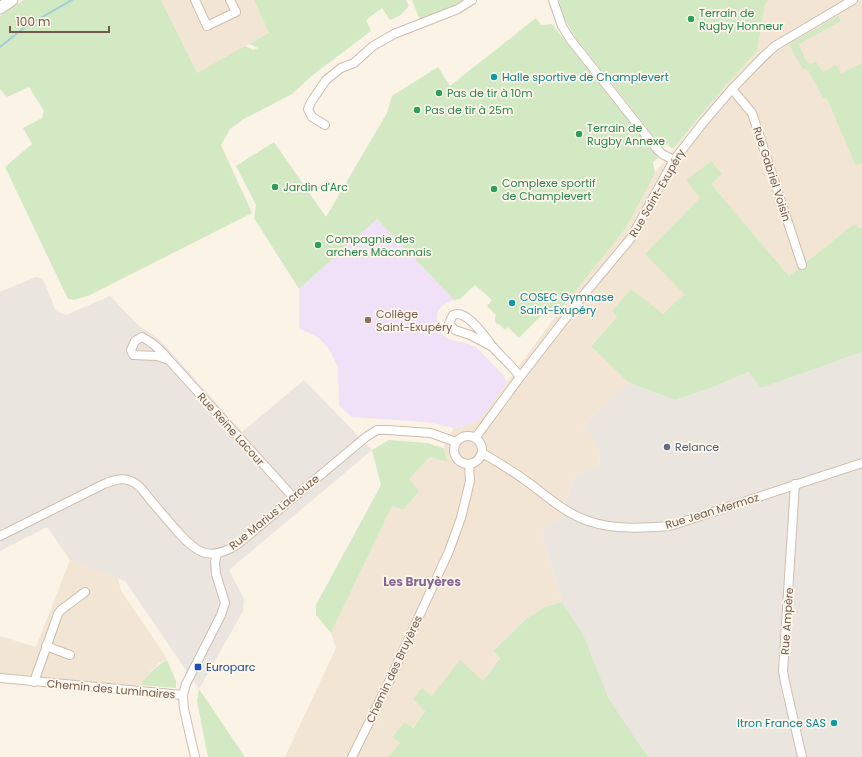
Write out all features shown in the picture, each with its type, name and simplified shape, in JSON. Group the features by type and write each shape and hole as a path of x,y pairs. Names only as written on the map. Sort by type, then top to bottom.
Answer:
{"main road":[{"path":"0,8 12,0"}],"street":[{"path":"195,0 207,26 236,12 230,0"},
{"path":"325,125 312,117 308,110 311,102 326,80 341,68 354,63 373,46 394,34 458,9 472,0"},
{"path":"553,0 562,26 570,39 657,149 662,154 674,160"},
{"name":"Rue Saint-Exupéry","path":"476,437 520,377 586,292 631,238 674,160 732,89 762,57 775,46 798,31 853,0"},
{"name":"Rue Gabriel Voisin","path":"732,89 752,113 802,265"},
{"path":"493,347 470,335 452,328 450,325 450,319 453,315 458,313 476,325 493,347 514,368 520,377"},
{"path":"470,335 468,332 469,329 471,326 476,325"},
{"name":"Rue Reine Lacour","path":"169,360 293,497"},
{"name":"Rue Marius Lacrouze","path":"0,536 104,484 119,479 126,479 132,481 142,489 191,546 201,552 217,554 229,550 238,544 366,437 377,430 431,433 456,442"},
{"path":"467,435 476,437 482,444 482,453 478,461 465,464 457,459 454,451 456,442 463,436 467,435"},
{"name":"Rue Jean Mermoz","path":"482,453 516,474 555,504 588,521 639,529 670,526 862,463"},
{"name":"Chemin des Bruyères","path":"352,757 387,686 452,545 461,518 470,481 469,464"},
{"name":"Rue Ampère","path":"796,484 783,671 802,757"},
{"path":"183,695 186,684 221,615 225,603 216,574 215,562 217,554"},
{"path":"34,682 59,612 85,592"},
{"path":"46,646 70,655"},
{"name":"Chemin des Luminaires","path":"0,678 183,695 184,709 195,757"}],"shaded area":[{"path":"161,0 254,0 269,33 197,73"},
{"path":"768,0 862,0 862,229 854,224 789,276 711,184 711,161 686,180 701,198 684,294 663,314 617,317 591,345 628,382 583,426 598,445 600,466 575,475 561,517 541,530 562,602 545,607 527,618 493,651 500,657 483,681 432,697 421,688 425,711 412,728 405,723 392,737 400,743 388,757 285,757 336,648 331,633 392,506 403,510 418,491 409,479 430,457 448,462 443,448 454,428 469,425 480,418 557,314 626,228 655,173 725,86 757,51 765,4"},
{"name":"Collège Saint-Exupéry","path":"377,219 454,300 443,305 438,311 437,324 441,333 448,339 476,347 504,376 506,382 503,388 480,419 469,425 454,428 432,423 352,417 339,406 338,367 329,349 319,338 299,328 299,289"},
{"path":"36,277 43,279 56,311 66,315 110,296 138,325 160,340 242,432 304,380 372,450 229,570 244,599 243,611 199,689 125,581 70,560 47,527 0,551 0,292"},
{"path":"862,352 862,757 648,757 609,699 583,634 562,602 541,530 561,517 575,475 600,466 598,445 583,426 628,382 675,400 711,388 750,372 761,388"},
{"path":"70,560 118,578 121,591 164,654 167,660 159,663 140,685 135,687 0,673 0,636 36,647"}],"green space":[{"path":"24,0 161,0 197,73 245,46 254,50 258,48 249,44 269,33 254,0 406,0 409,6 401,15 390,20 382,8 366,20 371,31 314,74 292,94 242,120 230,129 221,145 252,213 90,295 74,300 68,299 5,167 32,144 23,128 42,118 44,111 29,87 7,97 0,89 0,16"},
{"path":"412,0 463,0 454,6 420,20"},
{"path":"559,0 768,0 765,5 757,51 725,86 673,149 667,144 663,148 575,37 563,16"},
{"path":"838,16 841,21 799,44 805,59 810,64 816,62 823,72 836,65 841,74 862,63 862,163 856,166 827,99 823,98 809,71 802,68 789,44"},
{"name":"Complexe sportif de Champlevert","path":"536,18 541,25 552,24 658,158 653,162 655,173 626,228 557,314 544,313 519,338 508,327 505,330 497,324 495,319 496,315 487,306 492,300 475,285 460,299 454,300 377,219 299,289 254,218 256,205 236,166 274,142 326,217 387,113 392,96 438,67 450,86"},
{"path":"711,161 722,174 711,184 789,276 854,224 862,229 862,352 761,388 749,372 711,388 675,400 628,382 591,346 617,317 612,311 631,289 663,314 684,294 645,254 700,198 686,180"},
{"path":"389,440 427,443 443,448 448,462 430,457 409,479 419,491 403,510 392,506 331,633 316,615 316,605 381,485 372,450"},
{"path":"562,602 583,634 609,699 648,757 388,757 400,743 392,737 405,722 413,728 425,711 413,699 422,688 432,696 460,660 483,681 500,658 493,651 527,618 545,607"},
{"path":"167,660 176,681 176,688 140,685 155,668"},
{"path":"199,689 245,757 208,757 197,701"}],"waterway":[{"path":"0,47 25,27 72,0"}],"place":[{"name":"Terrain de Rugby Honneur","path":"691,19"},
{"name":"Halle sportive de Champlevert","path":"494,77"},
{"name":"Pas de tir à 10m","path":"439,93"},
{"name":"Pas de tir à 25m","path":"417,110"},
{"name":"Terrain de Rugby Annexe","path":"579,134"},
{"name":"Jardin d'Arc","path":"275,187"},
{"name":"Complexe sportif de Champlevert","path":"494,189"},
{"name":"Compagnie des archers Mâconnais","path":"318,245"},
{"name":"COSEC Gymnase Saint-Exupéry","path":"512,303"},
{"name":"Collège Saint-Exupéry","path":"368,320"},
{"name":"Relance","path":"667,447"},
{"name":"Europarc","path":"198,667"},
{"name":"Itron France SAS","path":"834,723"}],"district":[{"name":"Les Bruyères","path":"422,581"}]}
